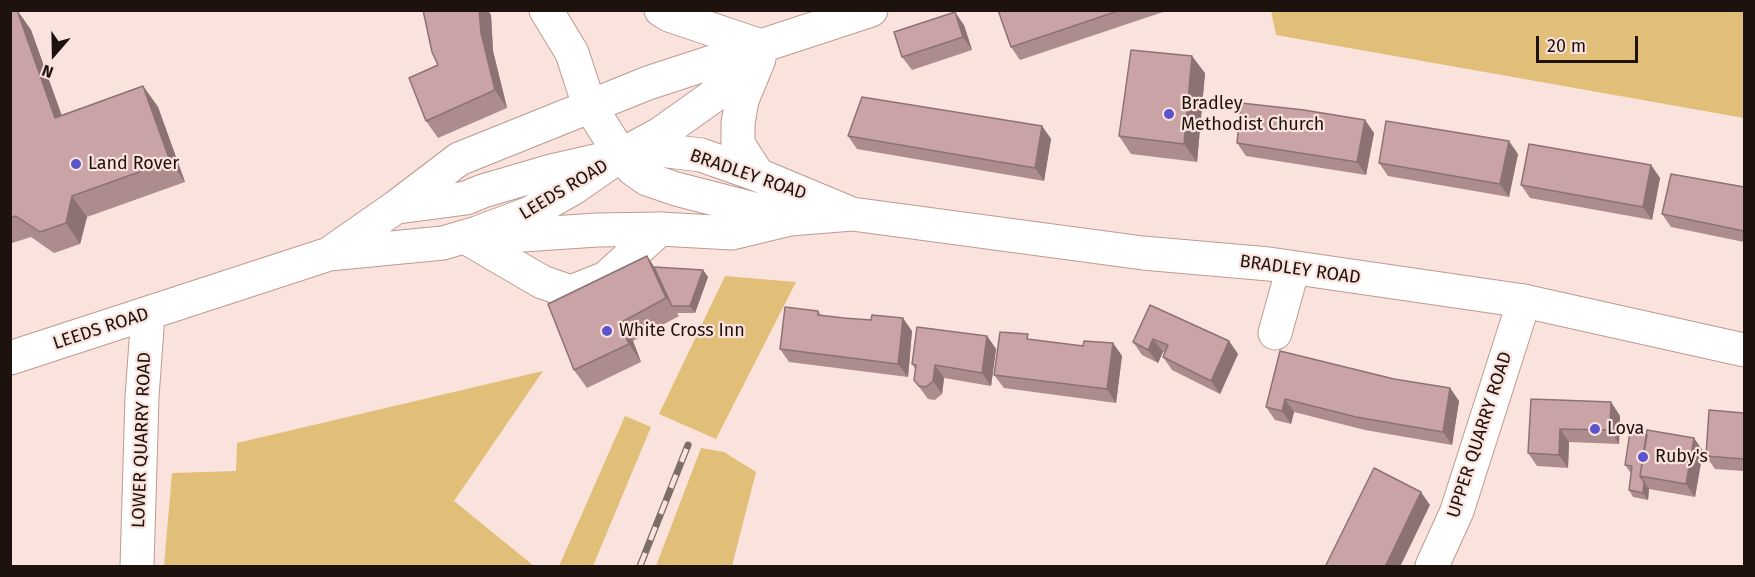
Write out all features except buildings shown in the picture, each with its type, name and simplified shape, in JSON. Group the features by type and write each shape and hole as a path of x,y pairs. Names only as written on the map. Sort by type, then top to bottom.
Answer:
{"main road":[{"path":"546,10 573,53 589,105 621,155 633,169 647,179 676,189 790,219"},
{"path":"573,53 574,10"},
{"path":"661,10 669,15 764,46 742,100 738,123 738,144 758,175"},
{"name":"LEEDS ROAD","path":"329,254 459,159 648,83 871,10"},
{"name":"LEEDS ROAD","path":"10,358 329,254 443,243 530,213 575,187 621,155 660,134 712,97 764,46"},
{"name":"BRADLEY ROAD","path":"396,207 466,198 483,190 551,171 621,155 660,150 701,155 852,213"},
{"name":"BRADLEY ROAD","path":"471,235 522,236 597,230 660,229 732,233 790,219 852,213 1143,253 1269,264 1524,301 1744,350"},
{"path":"471,235 542,282 572,292 606,278 660,229"},
{"path":"1275,333 1293,268"},
{"name":"UPPER QUARRY ROAD","path":"1432,567 1457,511 1524,301"},
{"name":"LOWER QUARRY ROAD","path":"137,567 142,397 148,314"}],"shaded area":[{"path":"1271,11 1744,11 1744,118 1276,35"},
{"path":"725,276 796,282 716,439 659,414"},
{"path":"543,371 454,501 534,566 164,566 172,473 236,471 237,443"},
{"path":"625,416 651,427 593,566 559,566"},
{"path":"701,448 724,452 756,472 732,566 656,566"}],"railway":[{"path":"640,566 688,445"}],"place":[{"name":"Bradley Methodist Church","path":"1169,114"},
{"name":"Land Rover","path":"76,164"},
{"name":"White Cross Inn","path":"607,331"},
{"name":"Lova","path":"1595,429"},
{"name":"Ruby's","path":"1643,457"}]}
